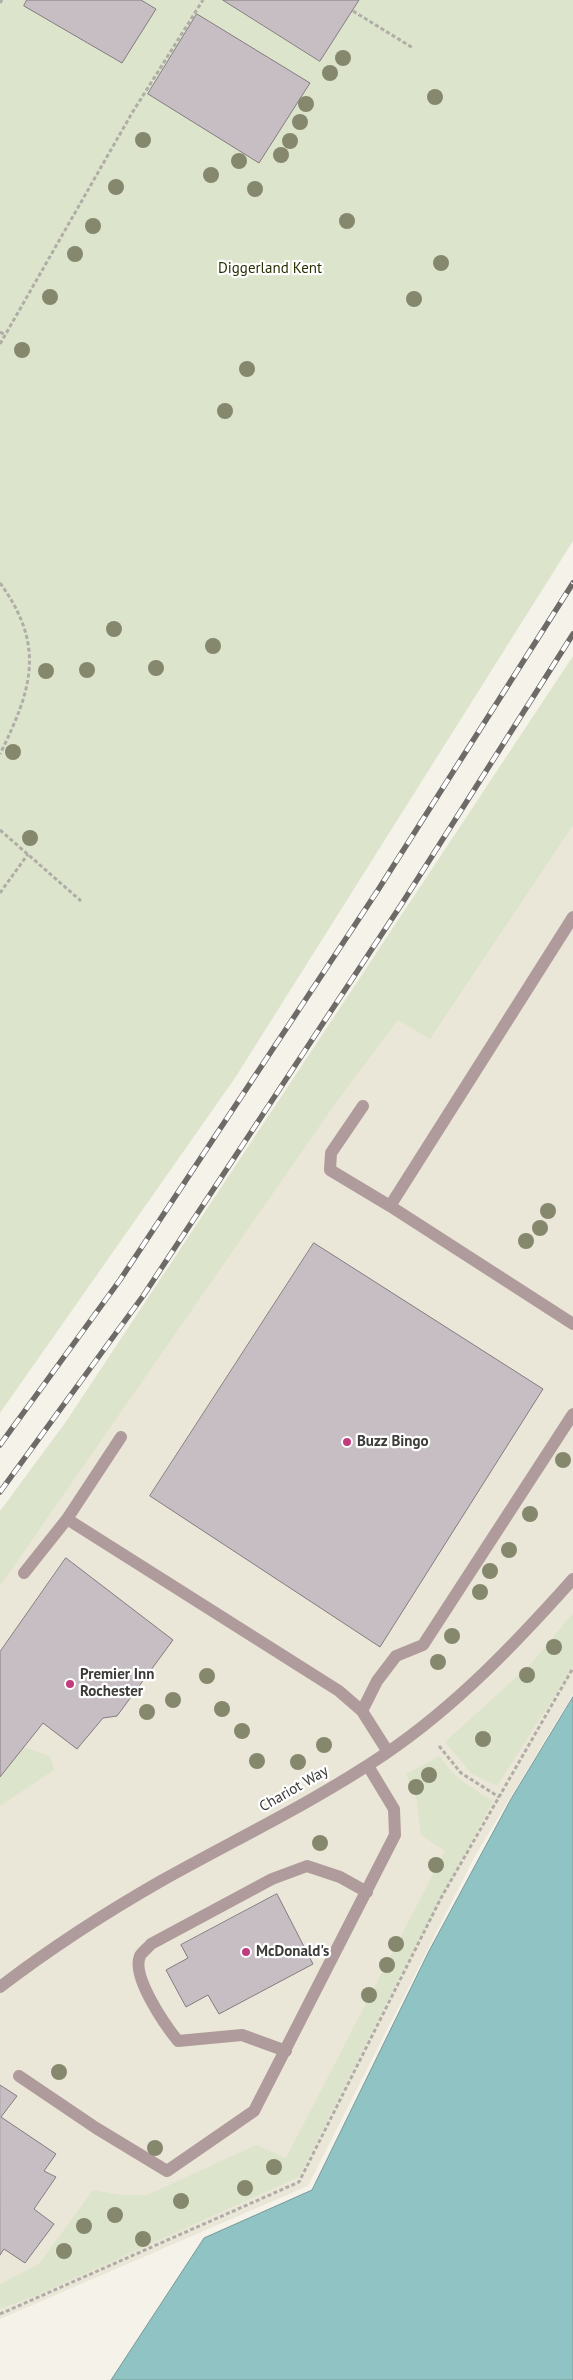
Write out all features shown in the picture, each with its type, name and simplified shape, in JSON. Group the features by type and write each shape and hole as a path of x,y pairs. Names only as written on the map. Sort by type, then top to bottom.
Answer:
{"street":[{"path":"390,1206 573,917"},
{"path":"363,1106 331,1153 330,1170 390,1206 573,1324"},
{"path":"362,1711 376,1681 396,1656 422,1645 573,1414"},
{"path":"24,1573 67,1519 121,1437"},
{"path":"67,1519 339,1691 362,1711 388,1752"},
{"name":"Chariot Way","path":"0,1987 49,1950 121,1904 368,1766 388,1752 455,1701 532,1626 573,1579"},
{"path":"20,2076 96,2128 167,2171 254,2111 396,1835 394,1809 368,1766"},
{"path":"286,2051 242,2036 178,2041 162,2021 138,1973 140,1956 151,1944 272,1879 307,1866 340,1877 367,1892"}],"path":[{"path":"0,344 132,114 202,0"},
{"path":"353,10 413,48"},
{"path":"0,332 6,335"},
{"path":"0,583 18,609 25,624 31,663 13,728 0,754"},
{"path":"0,830 81,901"},
{"path":"0,893 28,854"},
{"path":"0,2314 299,2182 441,1898 573,1668"},
{"path":"424,1724 461,1773 499,1797"}],"shaded area":[{"path":"573,675 573,1694 475,1856 308,2186 0,2319 0,1541"}],"green space":[{"name":"Diggerland Kent","path":"0,0 573,0 573,541 235,1078 0,1413"},
{"path":"573,656 573,825 430,1039 398,1020 337,1101 0,1586 0,1511 65,1423"},
{"path":"573,1613 573,1667 497,1786 472,1774 445,1742 532,1663"},
{"path":"23,1747 50,1756 54,1770 0,1806 0,1776"},
{"path":"440,1756 457,1776 470,1787 493,1801 399,1978 299,2177 42,2293 0,2309 0,2284 39,2264 93,2190 121,2195 147,2195 256,2145 286,2158 445,1851 421,1835 416,1797 406,1774"}],"water":[{"path":"573,1697 573,2380 111,2380 204,2238 312,2190 429,1951 511,1799"}],"building":[{"path":"27,0 141,0 156,9 122,63 24,6"},
{"path":"223,0 359,0 320,61"},
{"path":"197,14 310,83 259,163 148,94"},
{"name":"Buzz Bingo","path":"314,1243 543,1389 380,1647 150,1496"},
{"name":"Premier Inn Rochester","path":"66,1558 173,1640 117,1716 103,1718 77,1749 43,1723 0,1777 0,1652"},
{"name":"McDonald's","path":"277,1894 313,1964 219,2014 208,1995 186,2007 166,1970 188,1958 181,1945"},
{"path":"0,2085 17,2096 1,2117 56,2154 44,2171 56,2177 34,2209 54,2224 25,2263 4,2249 0,2255"}],"railway":[{"path":"0,1445 120,1280 378,890 573,583"},
{"path":"0,1492 143,1296 401,905 573,634"}],"place":[{"name":"Buzz Bingo","path":"347,1442"},
{"name":"Premier Inn Rochester","path":"70,1684"},
{"name":"McDonald's","path":"246,1952"}]}
